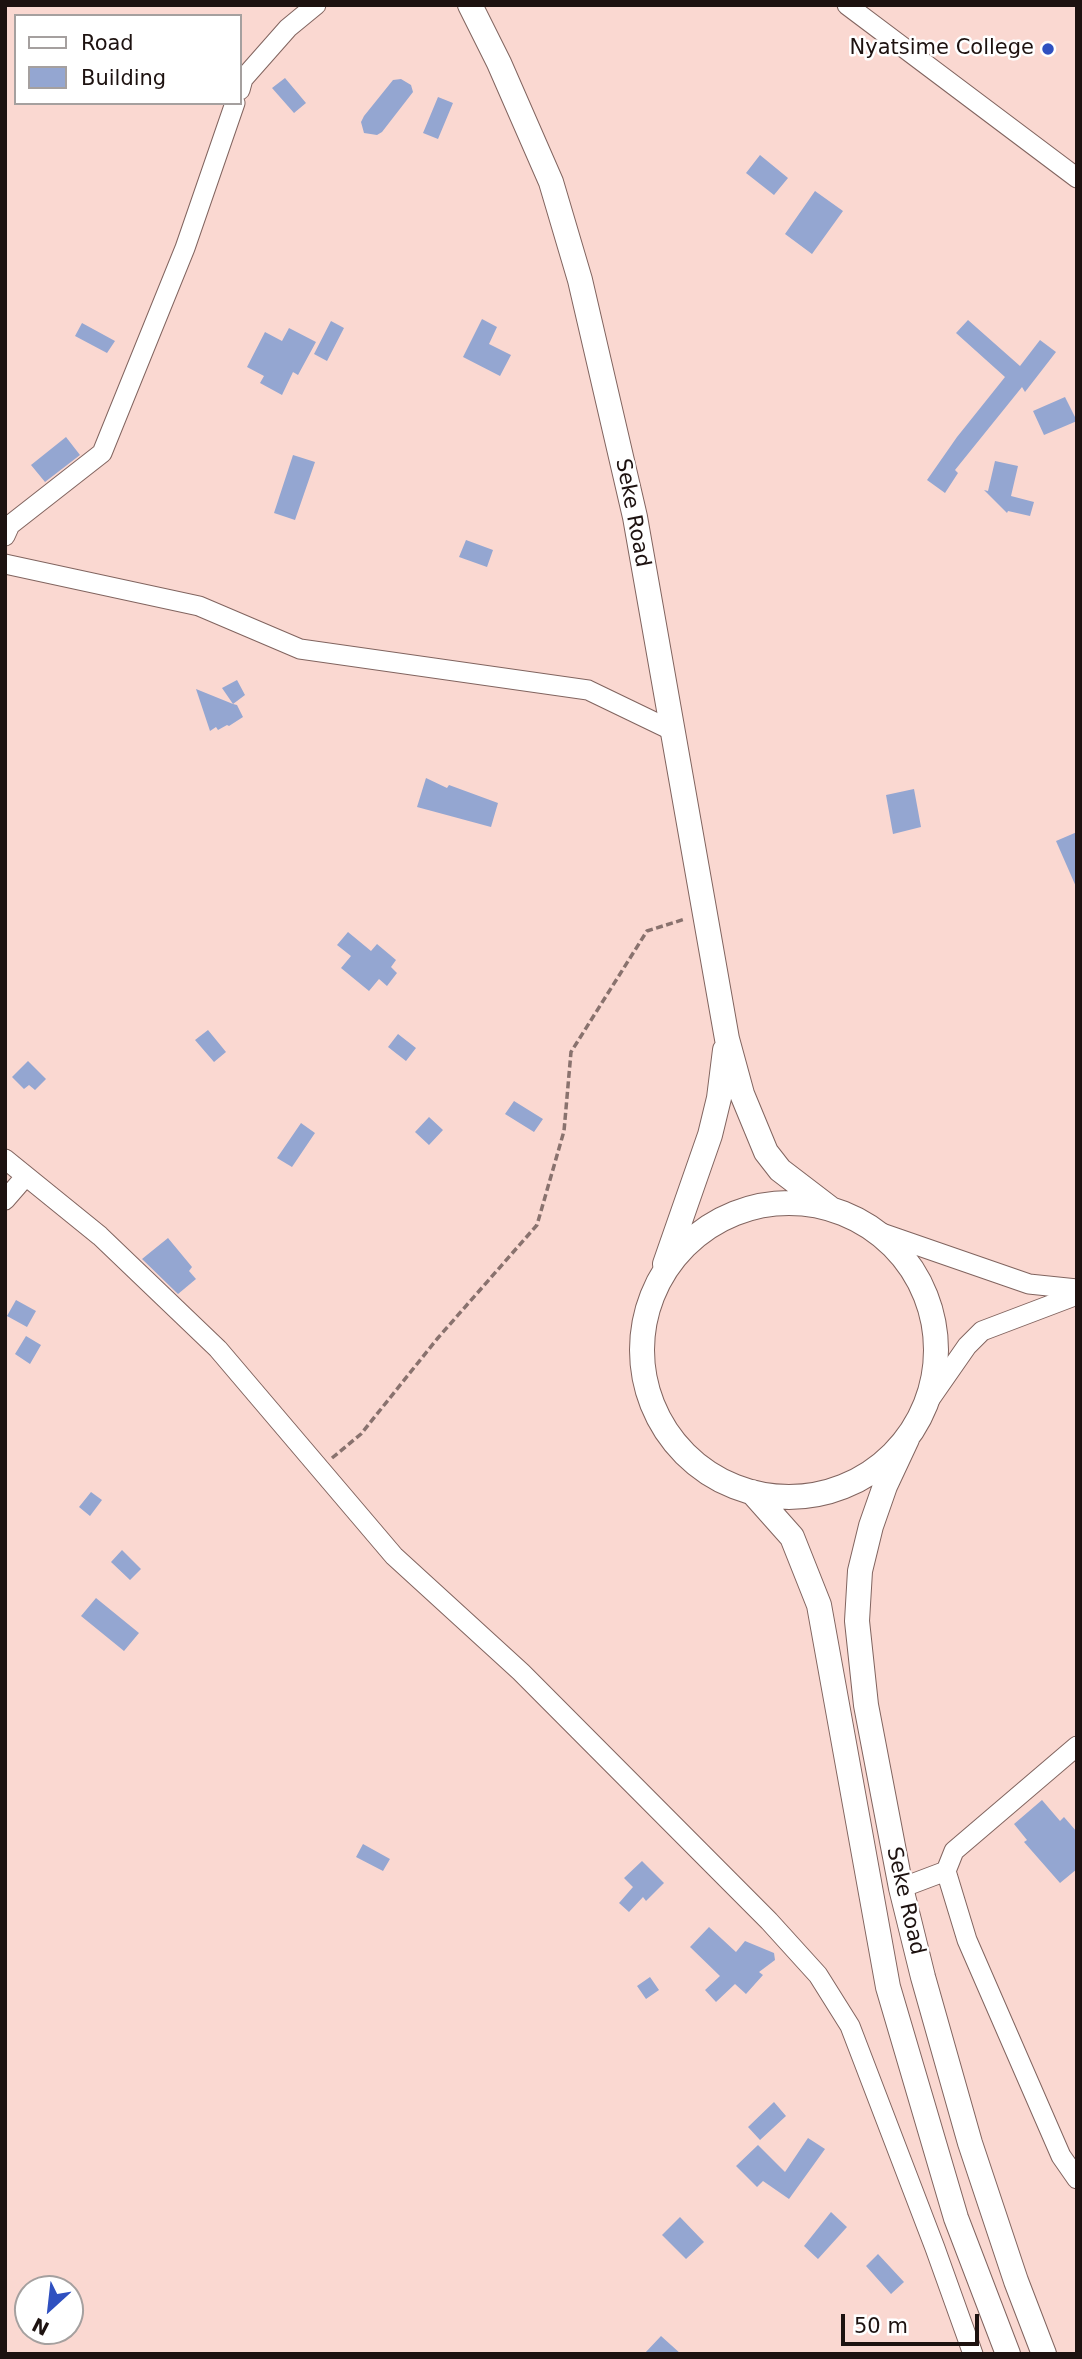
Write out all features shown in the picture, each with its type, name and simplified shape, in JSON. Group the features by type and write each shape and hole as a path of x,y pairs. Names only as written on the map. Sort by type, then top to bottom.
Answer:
{"main road":[{"name":"Seke Road","path":"470,5 551,181 580,280 635,517 727,1039"},
{"path":"727,1039 742,1094 766,1152 780,1170 831,1209"},
{"path":"659,1279 710,1135 719,1098 727,1039"},
{"name":"Seke Road","path":"907,1439 887,1461 864,1477 837,1489 809,1496 780,1497 752,1492 724,1482 699,1466 677,1446 660,1421 648,1394 642,1365 642,1335 648,1307 659,1279 678,1252 704,1230 733,1214 765,1205 798,1204 831,1209 873,1230 897,1251 916,1277 929,1306 936,1338 935,1370 928,1402 885,1486 871,1526 860,1571 857,1621 866,1706 901,1888 970,2143 1016,2281 1044,2354"},
{"name":"Seke Road","path":"752,1492 792,1537 819,1605 888,1987 956,2218 1008,2354"}],"street":[{"path":"242,83 288,28 316,5"},
{"path":"846,5 1077,178"},
{"path":"5,536 10,525 102,453 185,248 234,105"},
{"path":"5,564 199,606 300,649 588,690 671,730"},
{"path":"5,1158 100,1236 218,1349 394,1556 521,1672 769,1921 818,1975 850,2026 935,2248 972,2354"},
{"path":"5,1200 25,1177"},
{"path":"873,1230 1029,1284 1077,1289"},
{"path":"928,1402 967,1346 982,1331 1077,1295"},
{"path":"1077,1746 954,1851 946,1871 967,1940 1061,2155 1077,2179"},
{"path":"901,1888 946,1871"},
{"path":"1061,2155 1077,2143"}],"path":[{"path":"320,1468 361,1434 438,1339 537,1225 564,1131 571,1052 647,931 704,913"}],"building":[{"path":"285,78 306,103 294,113 272,88"},
{"path":"401,79 411,85 413,92 382,132 377,135 364,133 361,122 364,116 393,80"},
{"path":"438,97 453,103 438,139 423,133"},
{"path":"760,155 788,178 774,195 746,173"},
{"path":"815,191 843,211 812,254 785,234"},
{"path":"482,319 497,327 489,344 511,355 500,376 463,357"},
{"path":"968,320 1020,366 1040,340 1056,352 1025,392 1022,387 955,470 958,473 945,493 927,480 1005,377 956,333"},
{"path":"331,321 344,328 327,361 314,354"},
{"path":"82,323 115,341 107,353 75,336"},
{"path":"289,328 316,342 298,375 293,372 282,395 260,383 264,376 247,367 265,332 282,341"},
{"path":"1065,397 1077,421 1044,435 1033,411"},
{"path":"66,437 80,455 45,482 31,465"},
{"path":"293,455 315,462 295,520 274,513"},
{"path":"995,461 1018,466 1011,496 1034,502 1030,516 1008,511 1007,513 984,490 988,491"},
{"path":"466,540 493,550 487,567 459,557"},
{"path":"237,680 245,695 233,704 222,688"},
{"path":"196,689 237,705 243,717 229,726 218,730 216,727 210,731"},
{"path":"426,778 447,788 449,785 498,803 491,827 417,807"},
{"path":"914,789 921,827 893,834 886,795"},
{"path":"1077,832 1077,889 1056,841"},
{"path":"348,932 371,951 377,944 396,960 391,967 397,973 387,986 379,979 369,991 341,968 351,956 337,945"},
{"path":"208,1030 226,1052 214,1062 195,1040"},
{"path":"398,1034 416,1048 406,1061 388,1047"},
{"path":"28,1061 46,1079 35,1090 29,1085 24,1089 12,1077"},
{"path":"514,1101 543,1119 534,1132 505,1114"},
{"path":"429,1117 443,1130 429,1145 415,1132"},
{"path":"301,1123 315,1133 292,1167 277,1158"},
{"path":"168,1238 192,1267 189,1271 196,1279 178,1294 142,1259"},
{"path":"16,1300 36,1311 27,1327 7,1316"},
{"path":"26,1336 41,1345 30,1364 15,1354"},
{"path":"91,1492 102,1500 90,1516 79,1507"},
{"path":"122,1550 141,1569 130,1580 111,1562"},
{"path":"96,1598 139,1633 124,1651 81,1616"},
{"path":"1042,1800 1060,1821 1064,1817 1077,1832 1077,1869 1060,1883 1024,1842 1027,1840 1014,1824"},
{"path":"363,1844 390,1859 383,1871 356,1857"},
{"path":"642,1861 664,1883 646,1901 643,1897 629,1912 619,1903 633,1887 624,1878"},
{"path":"709,1927 736,1952 745,1941 774,1953 775,1960 759,1972 763,1975 746,1994 735,1984 716,2002 705,1990 720,1976 690,1947"},
{"path":"650,1977 659,1990 646,1999 637,1986"},
{"path":"774,2102 786,2116 760,2140 748,2127"},
{"path":"808,2138 825,2149 789,2199 763,2181 757,2187 736,2166 758,2145 785,2172"},
{"path":"831,2212 847,2227 818,2259 804,2246"},
{"path":"680,2217 704,2242 686,2259 662,2235"},
{"path":"878,2254 904,2282 891,2294 866,2266"},
{"path":"661,2336 681,2354 644,2354"}],"place":[{"name":"Nyatsime College","path":"1048,49"}]}
